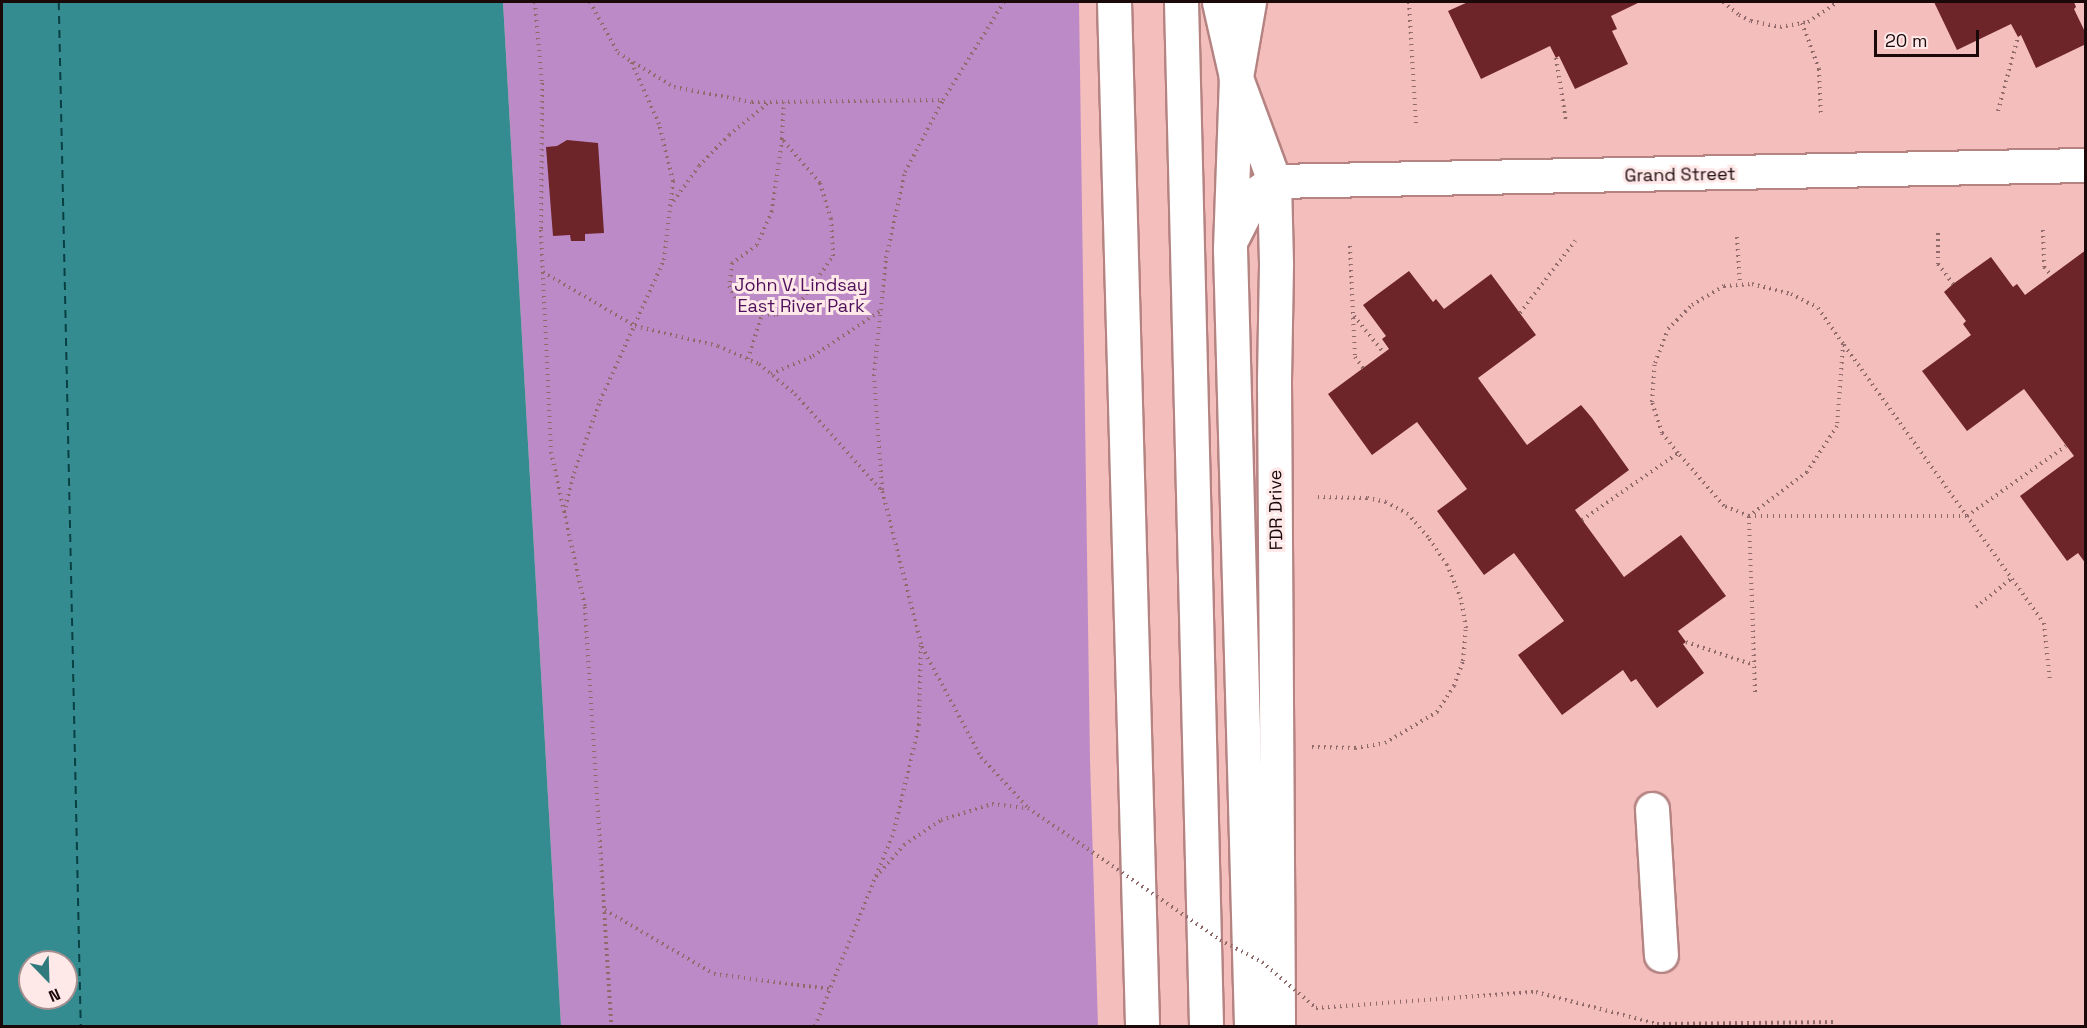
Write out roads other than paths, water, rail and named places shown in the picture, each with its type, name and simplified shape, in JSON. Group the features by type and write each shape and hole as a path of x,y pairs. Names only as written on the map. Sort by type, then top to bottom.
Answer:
{"main road":[{"path":"1114,2 1142,1026"},
{"path":"1181,2 1206,1026"},
{"path":"1219,2 1236,78 1230,249 1251,1026"},
{"name":"FDR Drive","path":"1249,2 1236,78 1274,182 1278,1026"},
{"name":"Grand Street","path":"1274,182 2085,165"},
{"path":"1230,249 1234,231 1249,204 1258,192 1274,182"},
{"path":"1652,809 1660,955"}],"water":[{"path":"2,2 503,2 561,1026 2,1026"}],"park label":[{"name":"John V. Lindsay East River Park","path":"801,296"}]}
